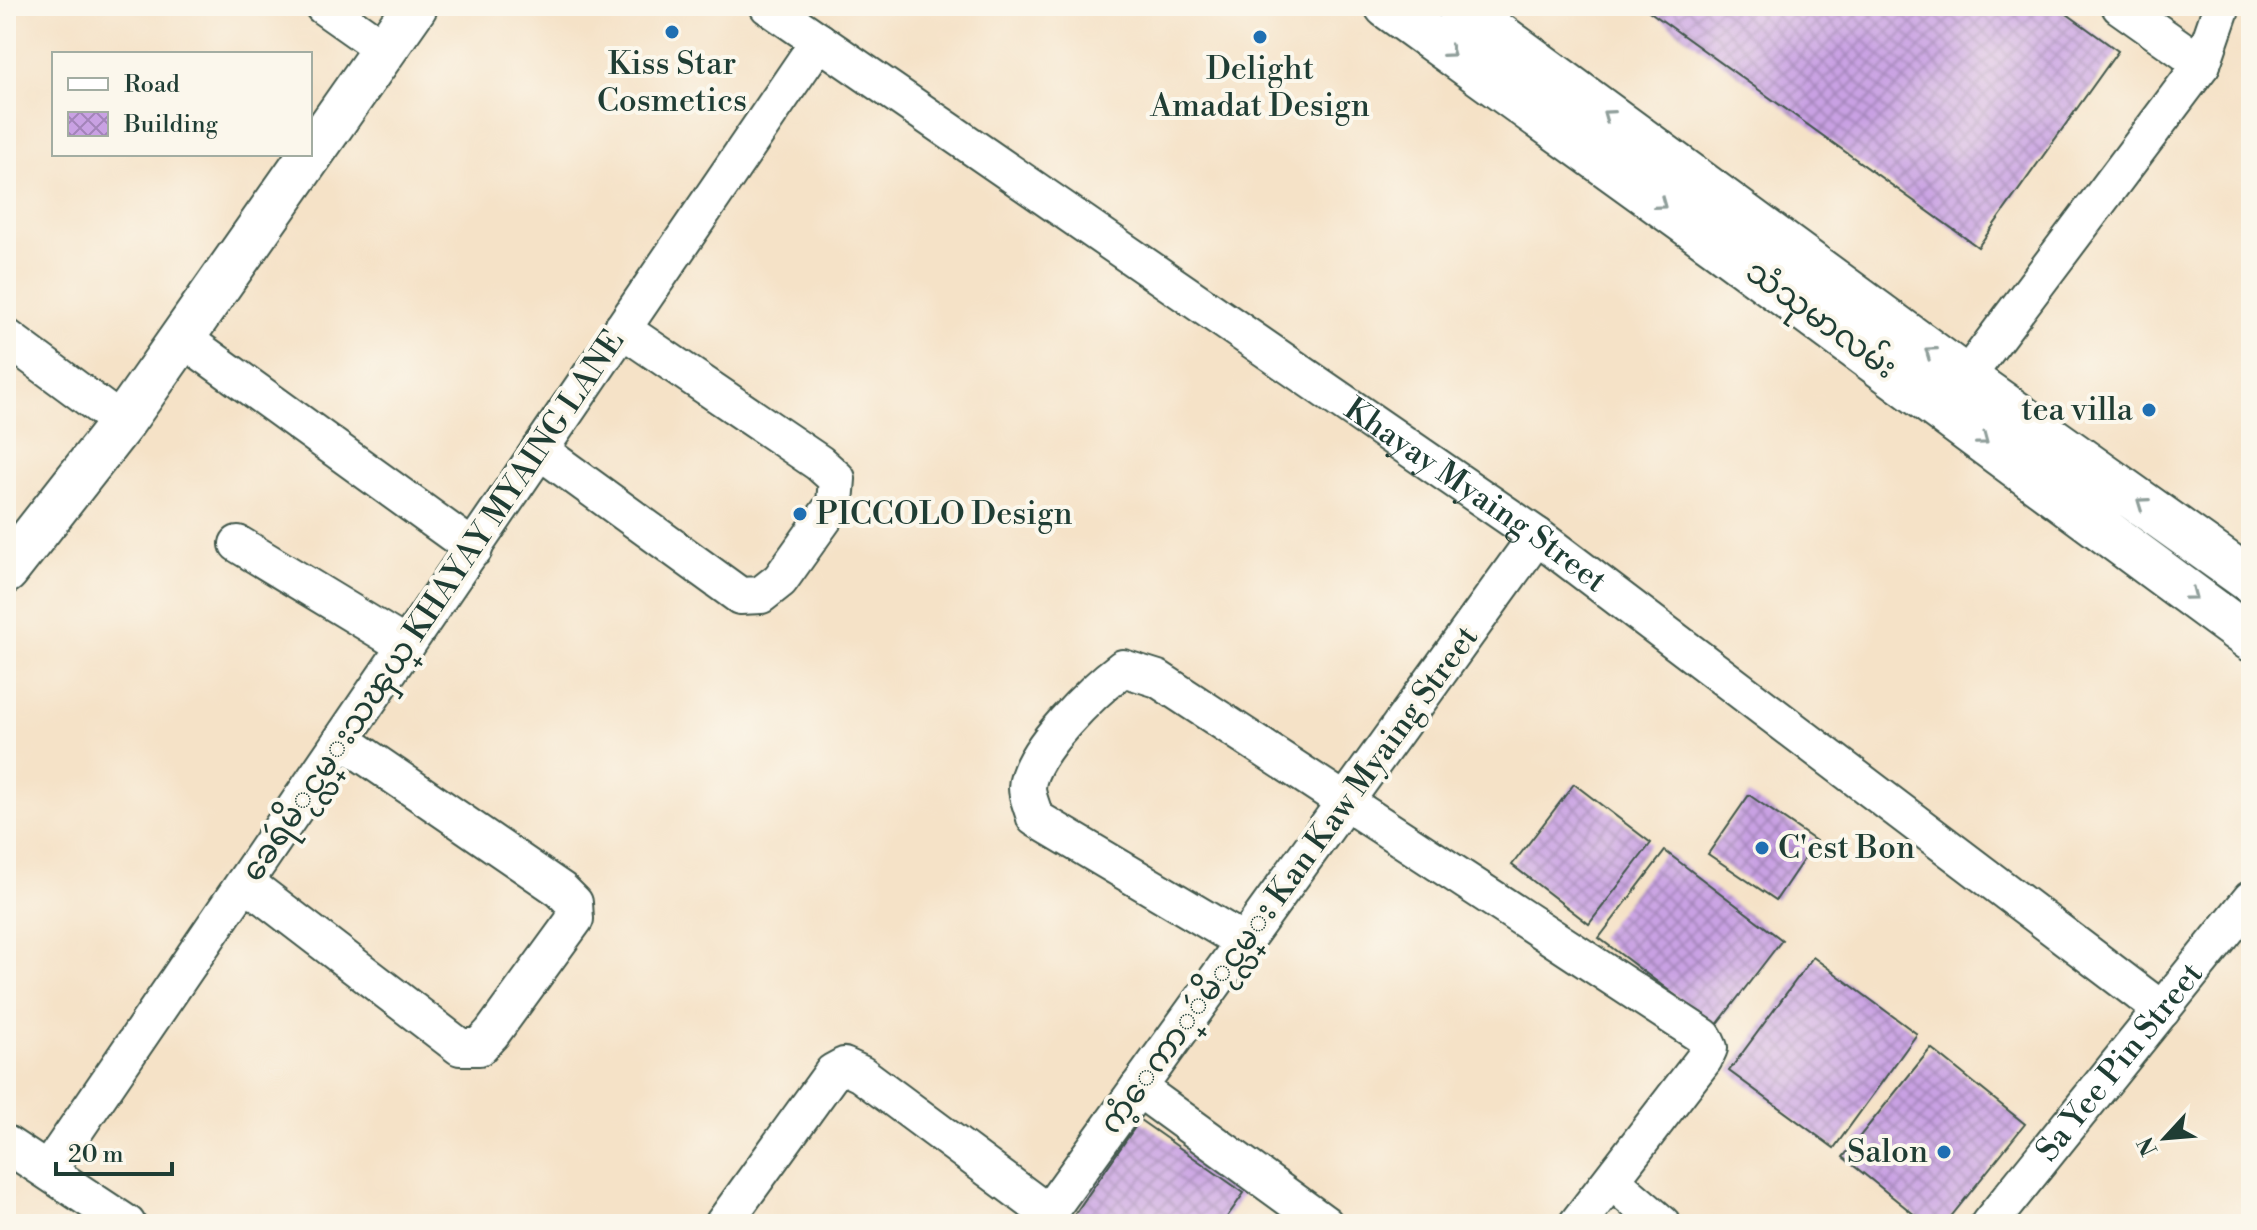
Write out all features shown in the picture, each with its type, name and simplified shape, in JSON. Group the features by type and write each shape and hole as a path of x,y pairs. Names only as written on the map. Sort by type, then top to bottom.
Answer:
{"main road":[{"path":"312,151 415,6"},
{"name":"သံသုမာလမ်း","path":"1387,6 1954,394 2251,581"},
{"name":"သံသုမာလမ်း","path":"1459,6 1954,394 2251,639"},
{"path":"6,571 122,423 309,156"}],"street":[{"path":"323,6 384,49"},
{"name":"Khayay Myaing Street","path":"768,6 1537,536 2162,1010"},
{"path":"2120,6 2202,64"},
{"path":"1954,394 2202,64 2222,6"},
{"name":"ခေရဴမိႂင္လမ္းသၾယ္ KHAYAY MYAING LANE","path":"48,1170 819,41"},
{"path":"539,450 740,596 761,595 780,580 835,503 837,479 819,463 622,329"},
{"path":"6,337 122,423"},
{"path":"181,337 474,549"},
{"name":"ကံ့ေကာ္ဴမိႂင္လမ္း Kan Kaw Myaing Street","path":"1044,1218 1537,536"},
{"path":"238,544 406,646"},
{"path":"1244,942 1035,818 1027,789 1033,765 1095,689 1123,668 1158,679 1347,800 1704,1037 1709,1048 1577,1224"},
{"path":"245,882 460,1047 479,1047 492,1033 575,919 574,903 561,890 342,740"},
{"name":"Sa Yee Pin Street","path":"1989,1224 2251,899"},
{"path":"723,1224 833,1072 844,1066 861,1074 1044,1218"},
{"path":"1138,1088 1325,1224"},
{"path":"7,1148 48,1170 127,1224"},
{"path":"1612,1181 1662,1224"}],"building":[{"path":"1642,6 2056,6 2118,51 1978,247"},
{"path":"1574,784 1651,843 1589,924 1512,865"},
{"name":"C'est Bon","path":"1749,795 1816,841 1776,900 1708,854"},
{"path":"1665,851 1782,940 1716,1026 1599,938"},
{"path":"1813,957 1917,1034 1834,1148 1729,1071"},
{"path":"1931,1048 2025,1124 1945,1224 1926,1224 1843,1157"},
{"path":"1140,1120 1244,1193 1222,1224 1068,1224"}],"place":[{"name":"Kiss Star Cosmetics","path":"672,32"},
{"name":"Delight Amadat Design","path":"1260,37"},
{"name":"tea villa","path":"2149,410"},
{"name":"PICCOLO Design","path":"800,514"},
{"name":"C'est Bon","path":"1762,848"},
{"name":"Salon","path":"1944,1152"}]}
